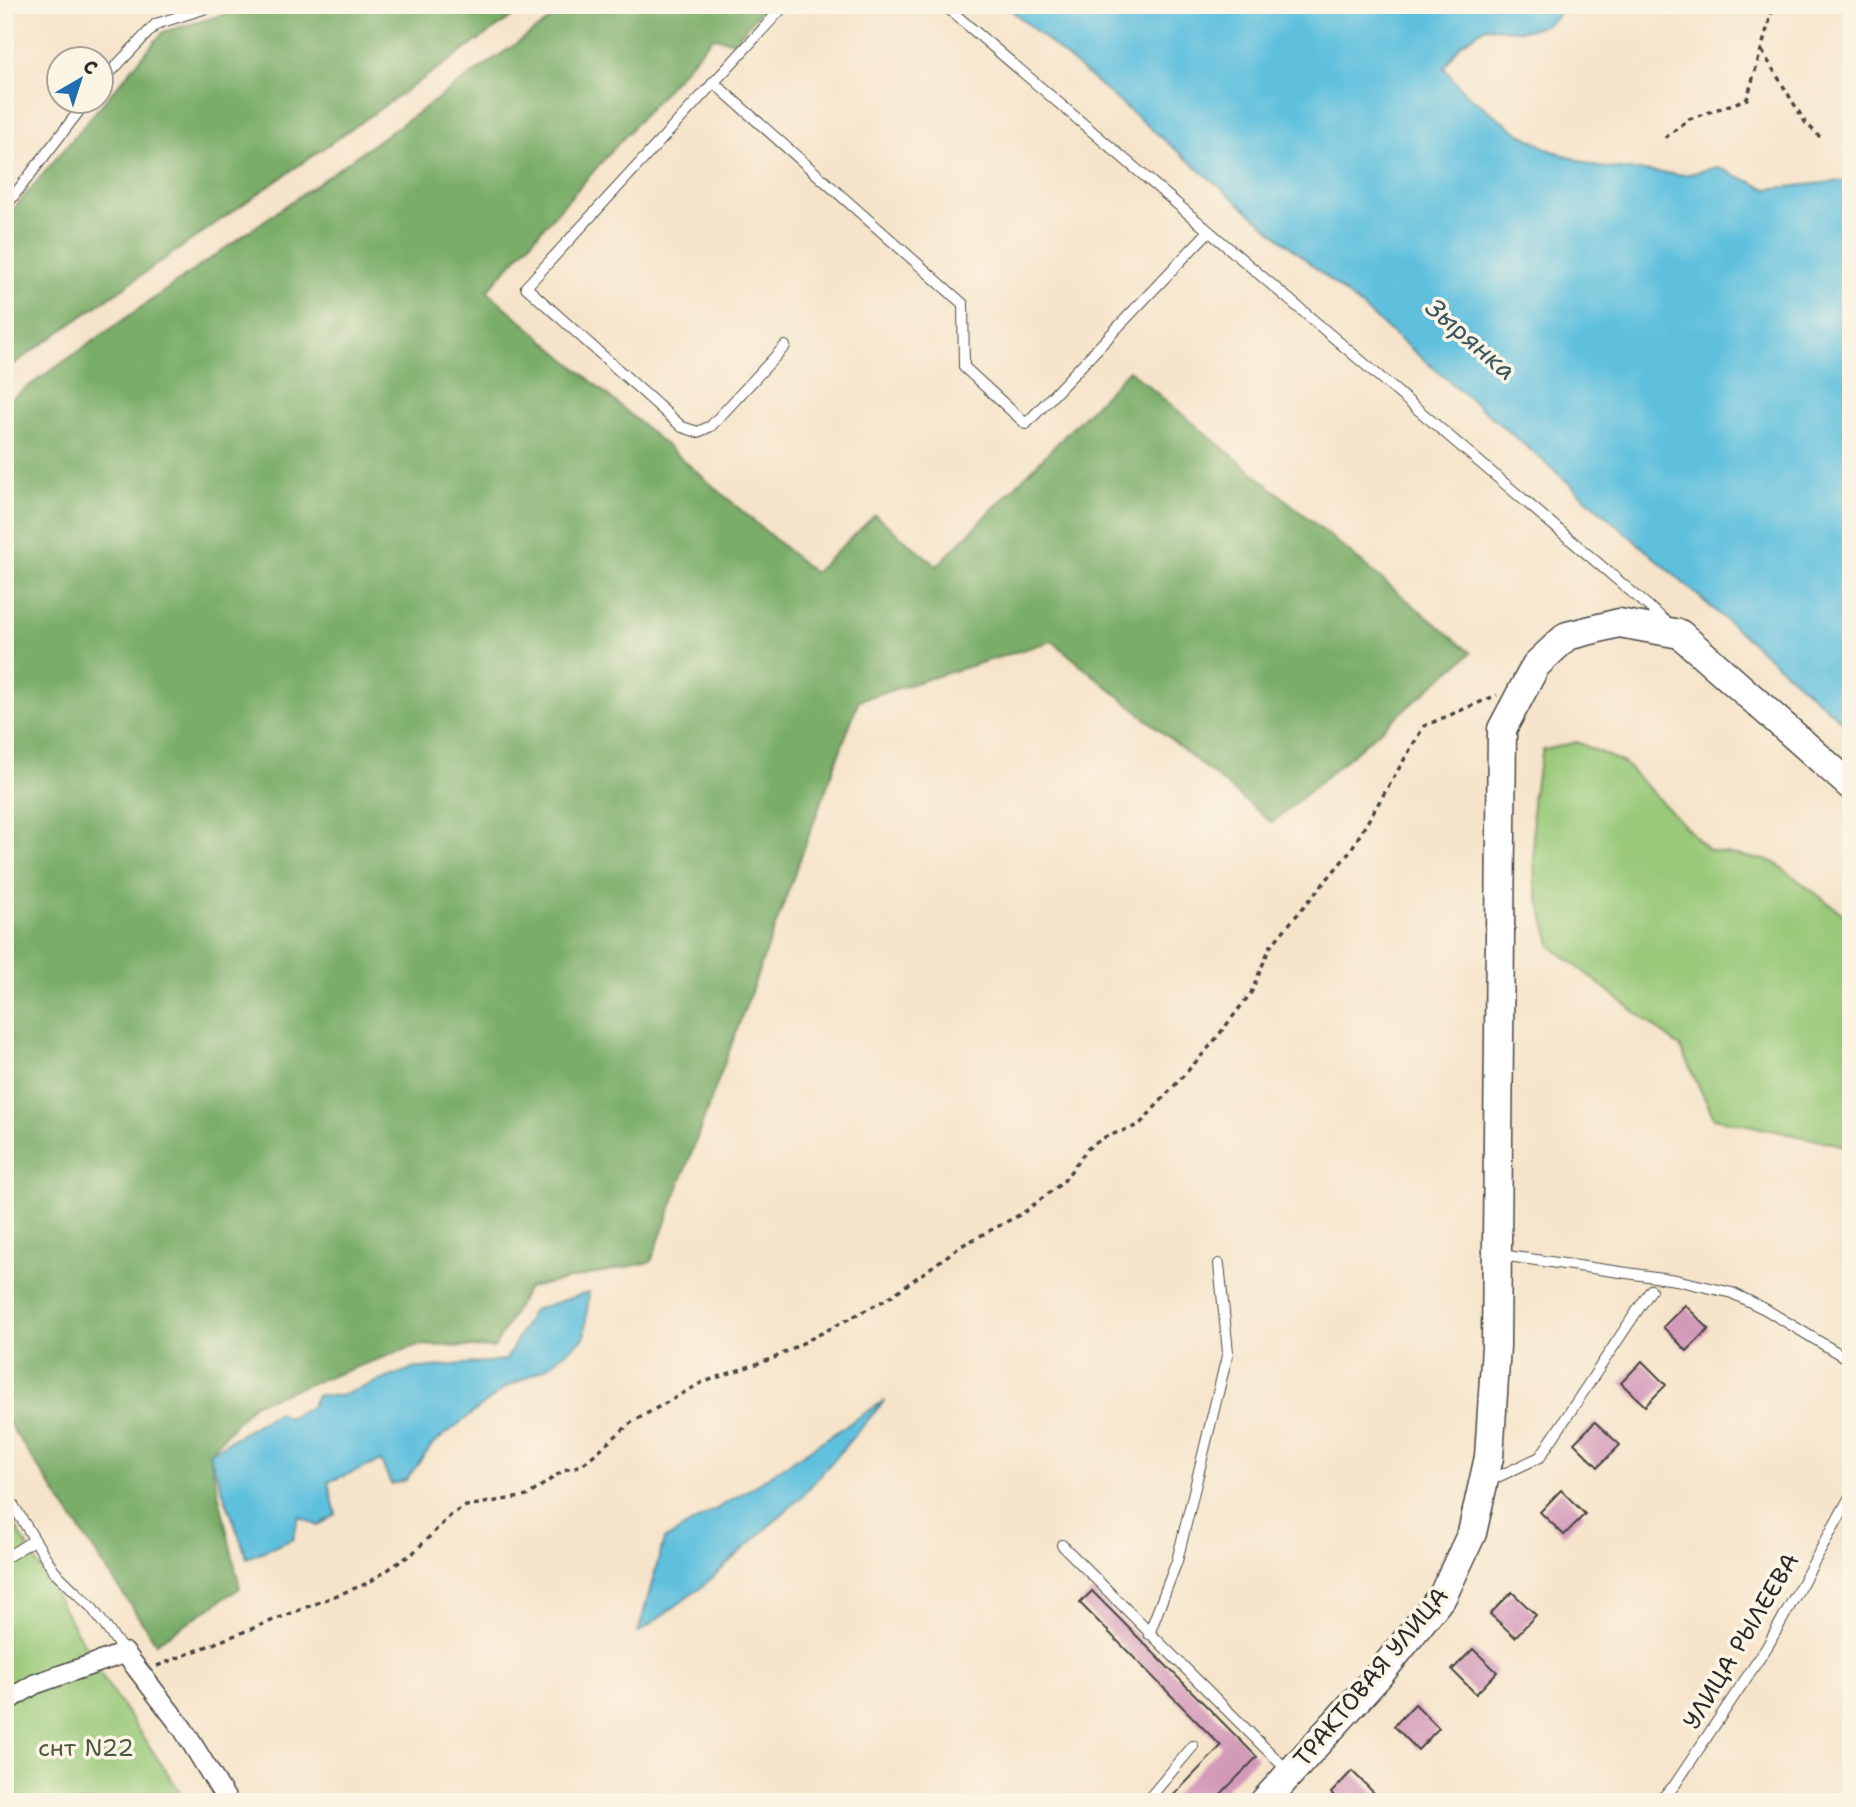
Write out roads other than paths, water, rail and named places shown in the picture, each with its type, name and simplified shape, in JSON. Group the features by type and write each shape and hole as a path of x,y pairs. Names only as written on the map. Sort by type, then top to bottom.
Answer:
{"street":[{"name":"ТРАКТОВАЯ УЛИЦА","path":"1264,1802 1443,1595 1472,1533 1489,1457 1494,1398 1497,1255 1502,729 1535,665 1567,636 1619,623 1680,634"},
{"path":"1680,634 1851,786"},
{"path":"5,1702 35,1685 125,1653 183,1729 228,1802"}],"lane":[{"path":"116,66 156,24 216,5"},
{"path":"785,5 526,287 682,427 698,432 711,426 785,346"},
{"path":"944,5 1680,634"},
{"path":"713,82 963,304 964,367 1026,424 1209,231"},
{"path":"5,207 75,116"},
{"path":"1497,1255 1676,1280 1732,1293 1851,1360"},
{"path":"1149,1634 1177,1561 1228,1352 1219,1264"},
{"path":"1483,1484 1540,1457 1651,1290"},
{"path":"5,1492 54,1571 92,1608 125,1653"},
{"name":"УЛИЦА РЫЛЕЕВА","path":"1658,1802 1674,1786 1766,1647 1851,1495"},
{"path":"5,1558 34,1540"},
{"path":"1062,1545 1291,1773"},
{"path":"1146,1802 1193,1746"}],"water":[{"name":"Зырянка","path":"1005,5 1558,5 1557,17 1539,27 1515,30 1486,27 1461,44 1444,68 1465,93 1516,131 1550,150 1598,167 1685,175 1717,167 1767,189 1851,180 1851,729 1541,459"},
{"path":"589,1292 584,1338 546,1368 505,1388 433,1444 406,1480 391,1484 381,1461 328,1482 336,1514 318,1526 299,1516 293,1539 247,1558 209,1453 278,1412 287,1418 311,1407 317,1395 340,1396 411,1369 506,1360 533,1310"},
{"path":"885,1400 802,1496 703,1586 638,1633 664,1540 748,1490"}],"park label":[{"name":"снт N22","path":"86,1748"}]}
